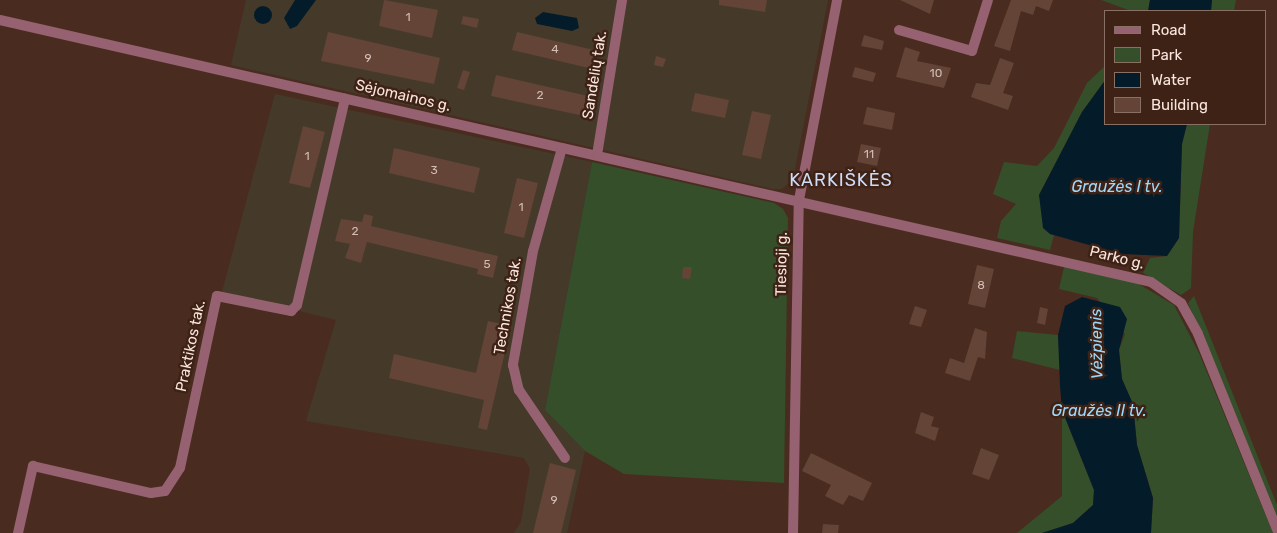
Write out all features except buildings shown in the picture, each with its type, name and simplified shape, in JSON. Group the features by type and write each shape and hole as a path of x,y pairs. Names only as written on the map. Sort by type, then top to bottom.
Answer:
{"street":[{"name":"Sandėlių tak.","path":"597,154 622,0"},
{"name":"Tiesioji g.","path":"793,533 799,200 837,0"},
{"path":"900,30 972,51 988,0"},
{"name":"Sėjomainos g.","path":"0,20 799,200"},
{"name":"Praktikos tak.","path":"18,533 33,466 150,493 165,491 180,468 217,296 291,311 297,305 345,98"},
{"name":"Technikos tak.","path":"562,148 533,251 513,365 519,390 565,458"},
{"name":"Parko g.","path":"799,200 1139,278 1172,294 1198,334 1277,530"}],"shaded area":[{"path":"246,0 828,0 793,179 782,189 773,189 231,65"},
{"path":"275,94 592,162 545,410 585,451 567,533 514,533 521,522 530,469 524,458 306,421 336,320 222,292"}],"green space":[{"path":"1101,0 1150,0 1148,10 1128,10"},
{"path":"1212,0 1236,0 1234,10 1211,10"},
{"path":"1104,67 1104,82 1082,112 1039,195 1050,234 1054,235 1050,250 997,238 1001,221 1016,204 993,194 1004,162 1037,166 1054,148 1087,83"},
{"path":"1187,125 1210,125 1193,232 1191,288 1181,295 1143,273 1150,258 1167,256 1179,238 1182,144"},
{"path":"592,162 774,203 783,209 788,218 784,483 624,474 585,451 545,410"},
{"path":"1064,267 1137,283 1174,305 1199,353 1273,533 1151,533 1153,498 1137,445 1133,404 1122,379 1119,350 1125,334 1097,298 1059,289"},
{"path":"1194,296 1277,505 1277,517 1188,303"},
{"path":"1017,331 1058,335 1060,370 1012,358"},
{"path":"1062,410 1094,490 1093,505 1073,523 1042,533 1017,533 1062,496"}],"water":[{"path":"295,0 316,0 297,26 290,29 284,18"},
{"path":"1150,0 1212,0 1211,10 1148,10"},
{"path":"263,6 269,9 272,15 269,21 263,24 257,21 254,15 257,9"},
{"path":"543,12 577,18 579,28 572,31 537,24 535,18"},
{"name":"Graužės I tv.","path":"1104,82 1104,125 1187,125 1182,144 1179,238 1167,256 1121,254 1050,234 1043,228 1039,195 1082,112"},
{"name":"Graužės II tv.","path":"1082,297 1120,307 1127,319 1119,350 1122,379 1133,404 1137,445 1153,498 1151,533 1042,533 1073,523 1093,505 1094,490 1062,410 1060,386 1058,335 1065,306"}],"district":[{"name":"KARKIŠKĖS","path":"841,180"}],"water label":[{"name":"Vėžpienis","path":"1097,344"}]}
